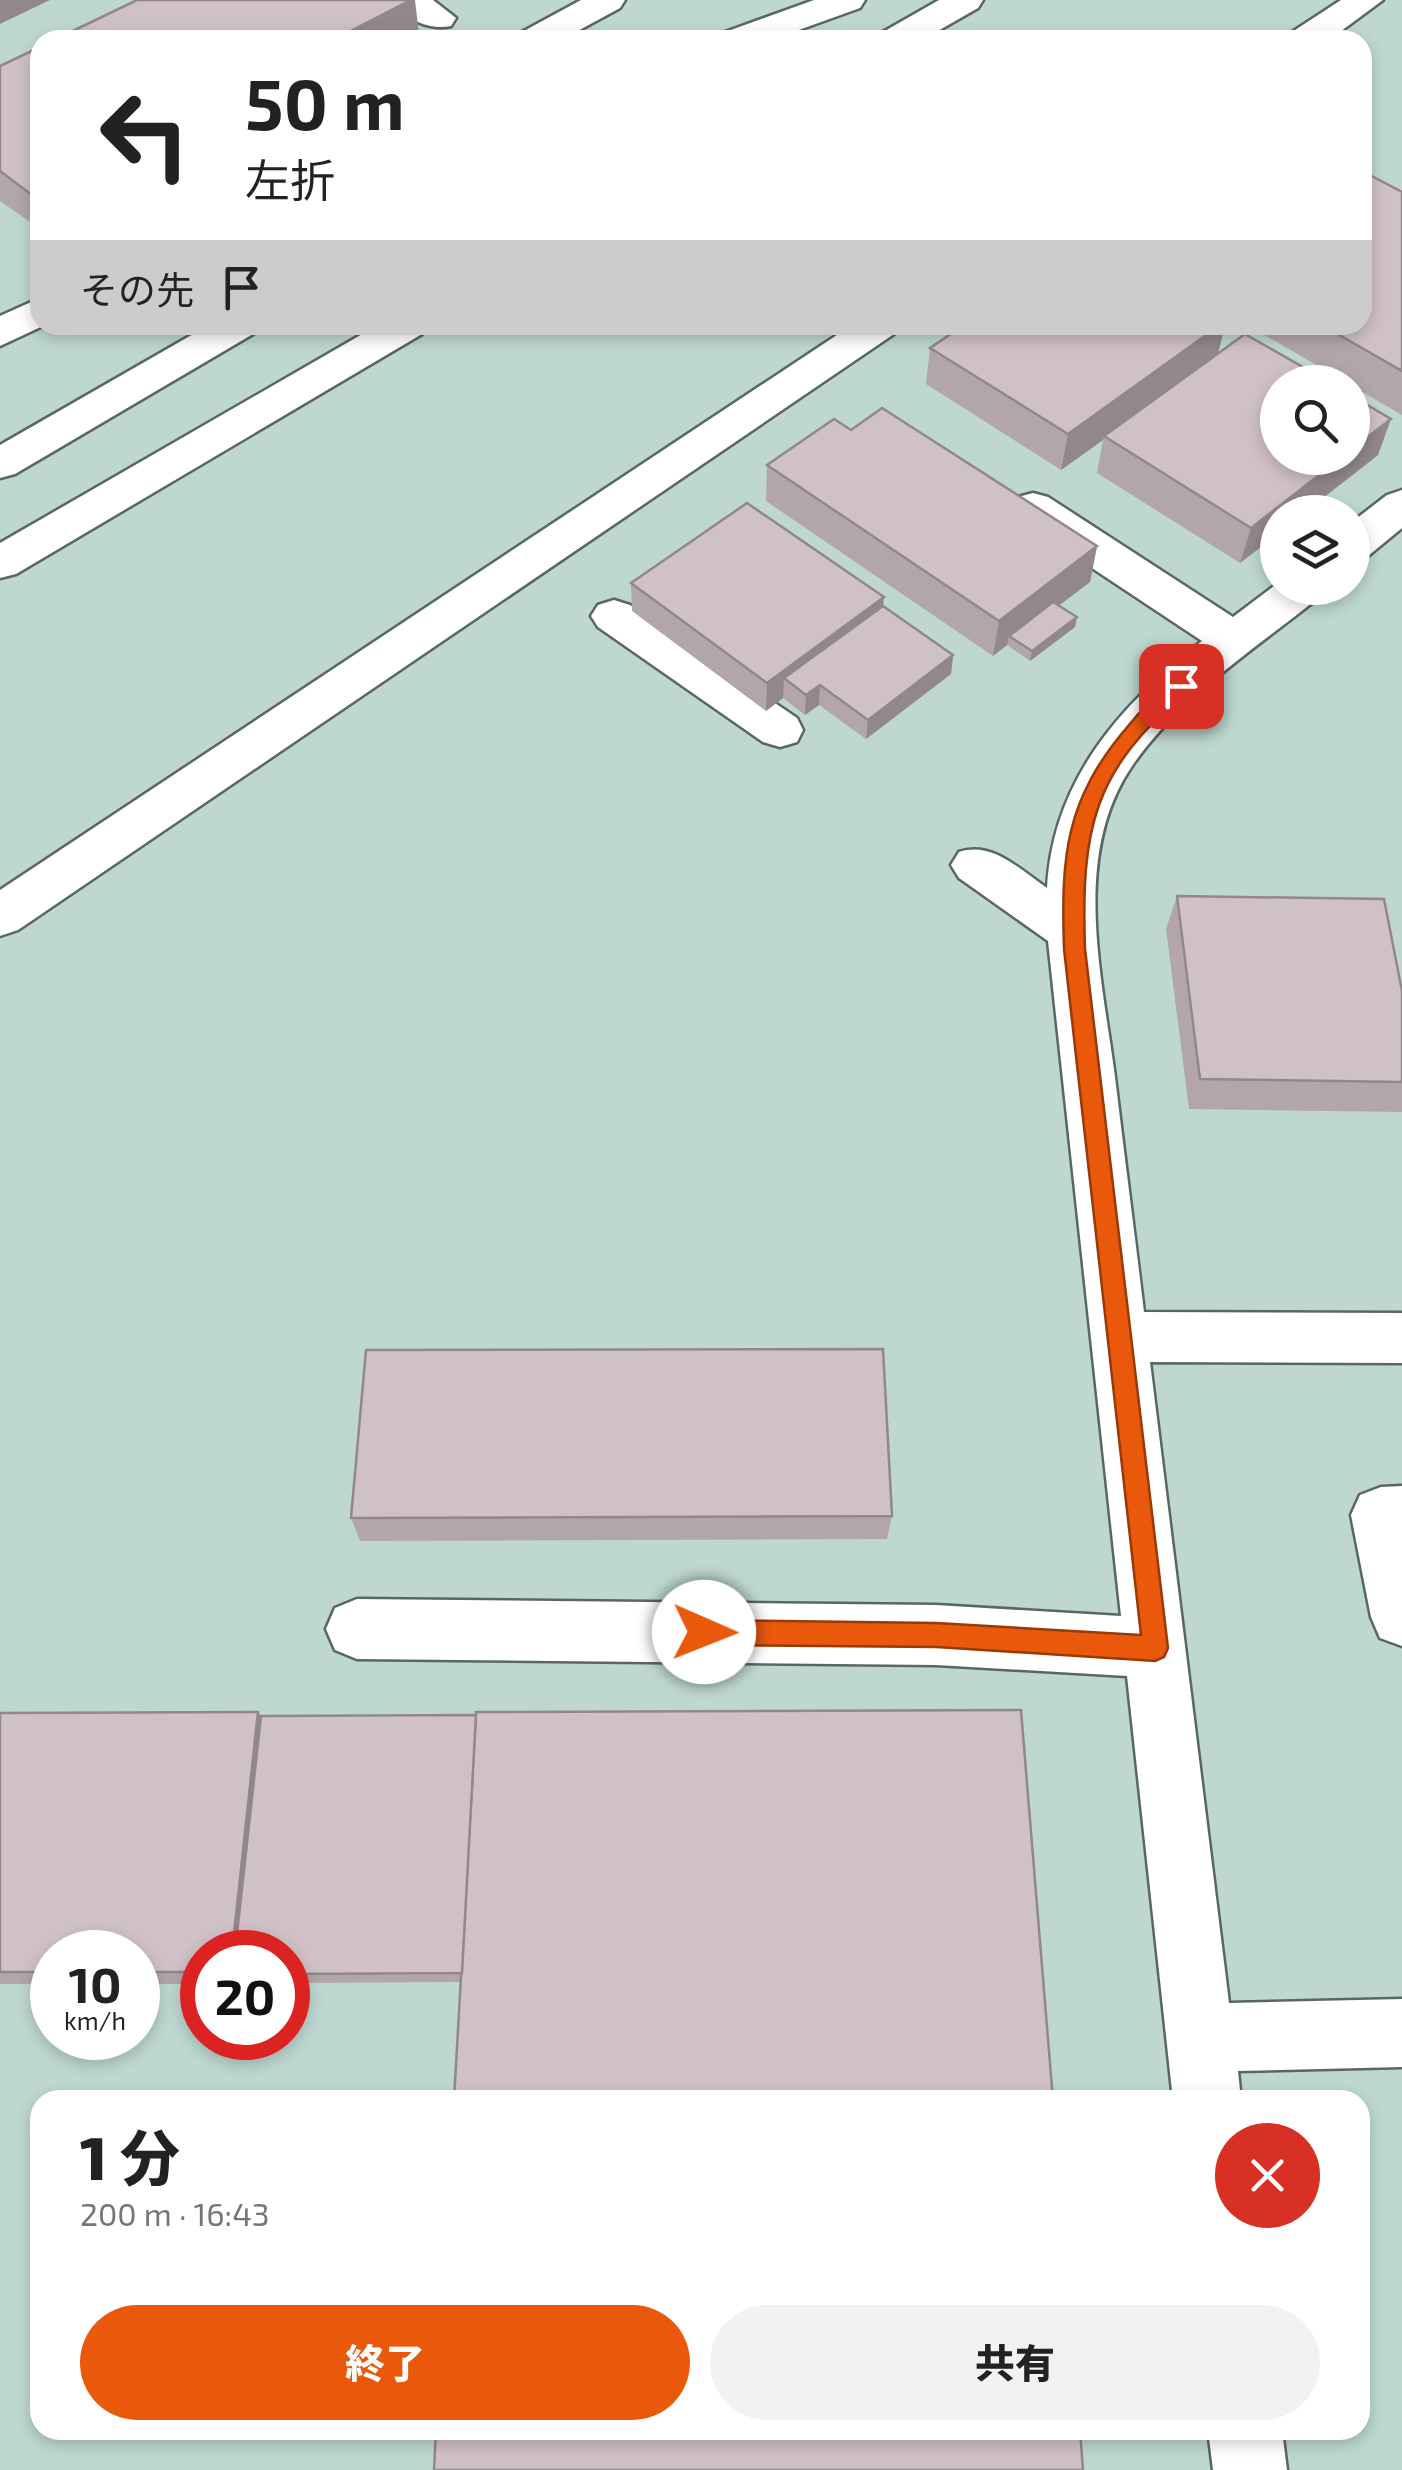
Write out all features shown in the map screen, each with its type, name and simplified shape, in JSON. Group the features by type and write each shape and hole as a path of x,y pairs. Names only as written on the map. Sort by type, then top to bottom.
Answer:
{"street":[{"path":"552,30 608,0"},
{"path":"765,30 847,0"},
{"path":"913,30 965,0"},
{"path":"1321,30 1366,0"},
{"path":"0,333 30,316"},
{"path":"0,464 222,335"},
{"path":"0,563 391,335"},
{"path":"0,916 865,335"},
{"path":"994,482 1236,641"},
{"path":"1370,531 1402,505"},
{"path":"1280,605 1153,709 1106,765 1080,827 1073,932 1203,2069 1402,2033"},
{"path":"614,616 780,730"},
{"path":"976,866 1073,932"},
{"path":"1118,1337 1402,1338"},
{"path":"1402,1514 1381,1515 1402,1617"},
{"path":"357,1628 936,1635 1155,1648"},
{"path":"1246,2440 1250,2470"}],"shaded area":[{"path":"0,0 1402,0 1402,2470 0,2470"}],"building":[{"path":"137,0 411,0 352,30 75,30"},
{"path":"30,52 30,194 0,171 0,66"},
{"path":"1372,176 1402,192 1402,371 1339,335 1372,335"},
{"path":"949,335 1206,335 1068,434 930,348"},
{"path":"1244,335 1299,365 1260,365 1260,475 1319,475 1293,495 1260,495 1260,521 1251,528 1104,436"},
{"path":"1370,407 1391,419 1370,435"},
{"path":"882,408 1097,546 999,621 767,465 834,419 851,430"},
{"path":"747,503 884,597 767,683 631,583"},
{"path":"1053,602 1077,617 1032,651 1009,636"},
{"path":"883,606 953,655 868,720 820,685 806,695 784,678"},
{"path":"1177,896 1384,899 1402,991 1402,1082 1200,1079"},
{"path":"883,1349 892,1516 351,1518 366,1350"},
{"path":"1021,1710 1052,2090 455,2090 476,1712"},
{"path":"258,1712 234,1930 180,1930 180,1972 160,1972 160,1930 30,1930 30,1972 0,1972 0,1713"},
{"path":"476,1715 462,1973 310,1974 310,1930 237,1930 261,1716"},
{"path":"436,2440 1081,2440 1083,2470 434,2470"}],"route":[{"path":"704,1632 936,1635 1155,1648 1074,949 1073,892 1080,827 1106,765 1153,709 1181,686"}]}
